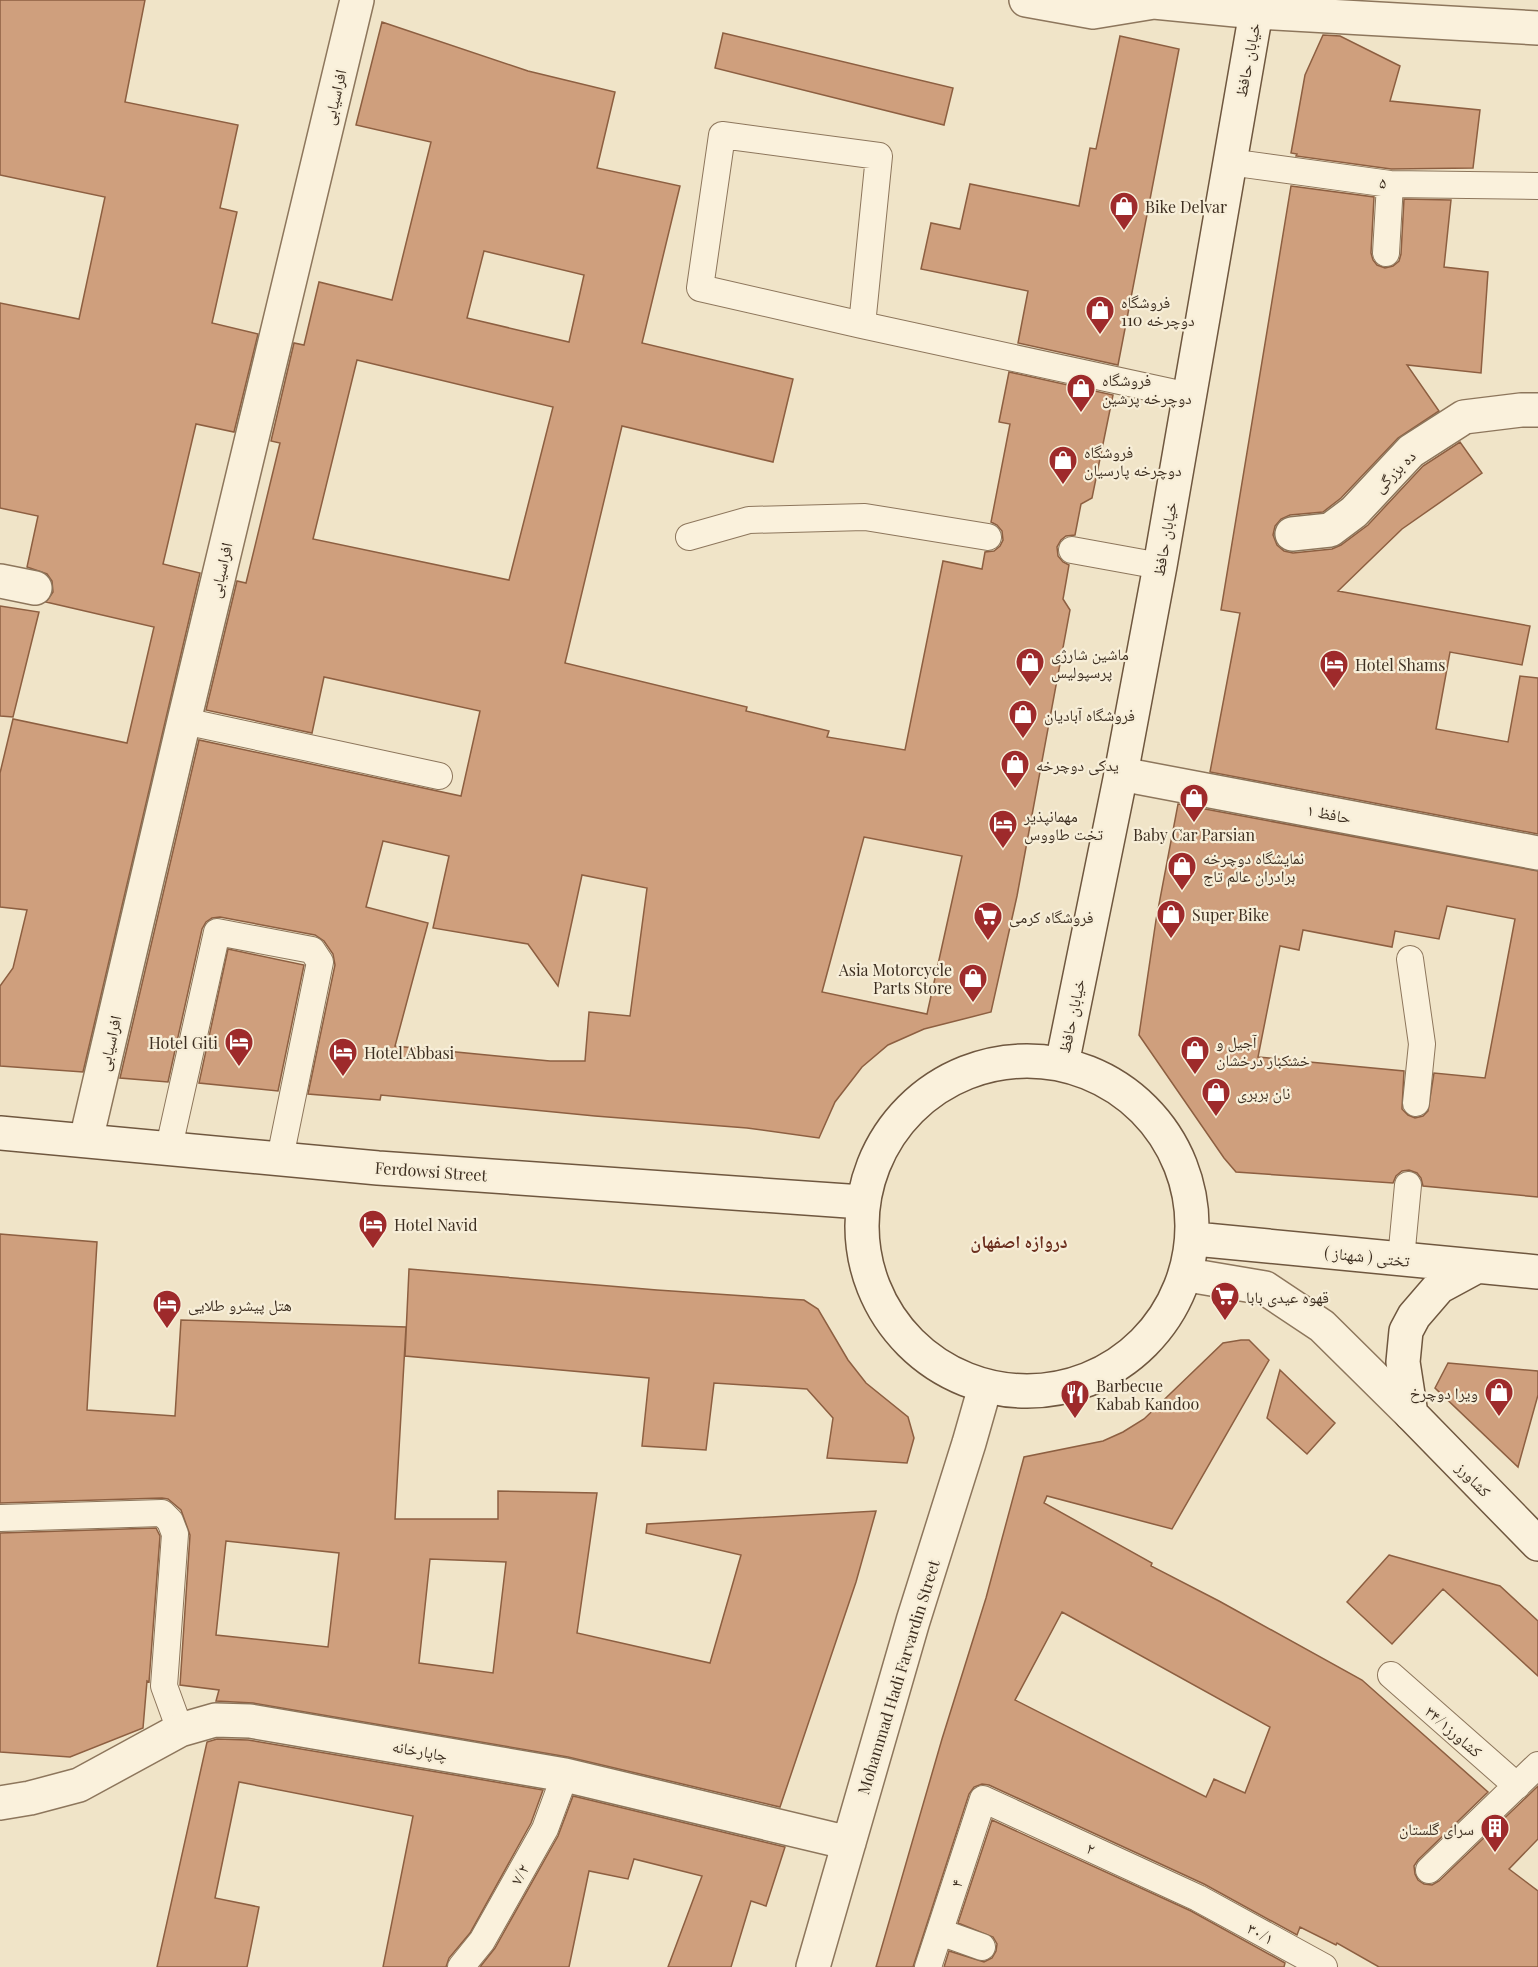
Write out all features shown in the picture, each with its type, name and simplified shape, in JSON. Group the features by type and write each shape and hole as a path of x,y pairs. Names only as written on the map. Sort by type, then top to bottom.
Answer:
{"street":[{"name":"افراسیابی","path":"86,1140 357,0"},
{"path":"1026,0 1093,12 1154,2 1257,6 1538,28"},
{"name":"خیابان حافظ","path":"1062,1064 1121,774 1160,566 1257,6"},
{"name":"ده بزرگی","path":"1292,534 1330,530 1354,512 1411,451 1464,417 1538,410"},
{"path":"0,581 35,588"},
{"name":"حافظ ۱","path":"1121,774 1538,853"},
{"path":"1008,1061 1062,1064 1114,1084 1156,1121 1184,1170 1195,1239 1188,1275 1173,1306 1139,1349 1093,1378 1040,1392 985,1387 934,1364 894,1326 873,1288 862,1246 862,1202 879,1150 911,1107 956,1077 1008,1061"},
{"name":"Ferdowsi Street","path":"0,1133 378,1168 862,1202"},
{"name":"تختی ( شهناز )","path":"1195,1239 1538,1272"},
{"path":"1411,1414 1403,1362 1406,1331 1414,1316 1439,1287 1476,1267"},
{"name":"کشاورز","path":"1188,1275 1265,1288 1322,1326 1538,1544"},
{"name":"Mohammad Hadi Farvardin Street","path":"813,1967 913,1621 985,1387"},
{"name":"چاپارخانه","path":"0,1803 79,1785 180,1730 215,1720 250,1721 565,1774 849,1843"}],"lane":[{"path":"862,325 879,156 722,135 700,288 862,325 1189,396"},
{"name":"۵","path":"1229,162 1390,184 1538,186"},
{"path":"1386,253 1390,184"},
{"path":"688,537 749,520 865,517 988,537"},
{"path":"1072,550 1160,566"},
{"path":"184,721 439,776"},
{"path":"169,1147 217,932 312,950 320,962 280,1158"},
{"path":"1410,959 1422,1044 1416,1103"},
{"path":"1401,1259 1408,1185"},
{"path":"0,1518 162,1513 170,1521 174,1534 164,1686 180,1730"},
{"name":"کشاورز۳۴/۱","path":"1391,1676 1517,1786"},
{"path":"1430,1870 1538,1766"},
{"name":"۷/۲","path":"461,1967 482,1941 544,1829 565,1774"},
{"name":"۲","path":"983,1798 1198,1898"},
{"name":"۴","path":"928,1967 983,1798"},
{"name":"۳۰/۱","path":"1198,1898 1324,1967"},
{"path":"940,1932 982,1947"}],"building":[{"path":"0,0 145,0 125,102 238,125 220,208 237,212 212,323 258,334 234,432 196,424 163,564 200,573 83,1072 0,1066 0,986 13,968 27,910 0,907 0,773 13,719 127,743 154,627 46,602 53,592 52,581 47,574 27,567 38,516 0,508 0,303 79,319 105,197 0,175"},
{"path":"382,22 528,71 615,92 597,168 680,186 642,343 793,379 773,462 622,426 565,663 747,707 746,711 829,731 827,737 905,750 943,561 982,569 985,552 994,551 1003,540 1002,531 991,522 1010,424 999,422 1009,372 1113,395 1092,498 1081,504 1075,535 1066,536 1057,547 1058,556 1069,565 1063,599 1070,610 1017,896 991,1012 924,1029 888,1045 862,1067 835,1102 819,1138 747,1128 381,1095 380,1100 308,1094 335,965 333,954 324,941 315,935 220,917 206,922 202,929 168,1082 120,1078 199,740 461,796 480,711 324,677 312,733 206,710 237,581 246,583 280,443 271,441 294,343 304,345 319,282 392,300 431,142 356,125","holes":["484,251 584,275 569,342 467,318","357,360 553,407 509,580 313,539","864,837 962,856 927,1014 822,992","383,841 449,856 433,928 528,944 558,986 582,875 647,888 630,1016 589,1012 585,1061 550,1061 395,1046 428,923 366,907"]},
{"path":"723,33 953,88 944,125 715,68"},
{"path":"1323,35 1340,36 1400,66 1390,101 1480,110 1473,168 1391,169 1296,156 1297,154 1291,153 1305,75"},
{"path":"1120,36 1179,49 1118,365 1018,343 1028,291 921,269 931,223 960,229 970,184 1079,206 1090,148 1096,149"},
{"path":"1291,186 1374,197 1371,253 1377,265 1385,268 1399,261 1401,254 1404,199 1451,200 1444,267 1488,272 1481,373 1407,365 1439,411 1398,438 1341,498 1323,512 1290,515 1281,519 1275,526 1273,535 1277,545 1284,551 1293,553 1332,549 1341,545 1368,525 1423,466 1460,442 1482,473 1402,529 1338,591 1530,626 1522,665 1450,652 1436,729 1508,742 1520,676 1538,678 1538,834 1210,772 1240,613 1221,610"},
{"path":"0,606 39,612 13,717 0,716"},
{"path":"1178,804 1538,871 1538,1197 1423,1186 1417,1173 1409,1170 1402,1171 1393,1183 1236,1172 1139,1035 1156,920","holes":["1447,906 1515,919 1485,1078 1434,1073 1428,1111 1423,1116 1415,1118 1402,1109 1404,1071 1258,1057 1280,946 1299,950 1303,930 1392,947 1395,931 1439,939"]},
{"path":"228,949 304,965 278,1091 199,1083"},
{"path":"0,1234 97,1242 87,1410 175,1416 181,1320 406,1327 395,1519 498,1519 498,1491 597,1493 577,1633 710,1663 741,1555 646,1533 647,1524 876,1511 856,1582 780,1807 568,1757 253,1703 216,1701 219,1690 180,1685 190,1535 181,1510 168,1499 162,1498 0,1503","holes":["226,1541 339,1553 328,1647 216,1635","430,1559 506,1562 493,1673 419,1663"]},
{"path":"409,1269 804,1300 818,1309 848,1360 866,1383 908,1417 914,1438 907,1463 827,1458 833,1418 807,1389 714,1383 706,1450 642,1446 649,1378 405,1356"},
{"path":"1249,1340 1269,1360 1172,1529 1047,1496 1044,1503 1152,1563 1151,1566 1362,1680 1488,1792 1418,1860 1414,1866 1415,1874 1424,1884 1432,1885 1439,1881 1538,1786 1538,1839 1509,1869 1538,1891 1538,1967 1379,1967 1337,1943 1336,1945 1300,1927 1297,1935 1204,1884 989,1785 982,1784 974,1787 969,1794 913,1967 876,1967 942,1739 986,1598 1024,1457 1103,1441 1123,1432 1144,1419 1223,1343","holes":["1062,1612 1270,1727 1245,1793 1214,1779 1206,1797 1015,1700"]},
{"name":"ویرا دوچرخ","path":"1448,1363 1538,1371 1538,1395 1518,1467 1435,1388"},
{"path":"1280,1370 1335,1423 1307,1454 1267,1418"},
{"path":"156,1528 160,1536 149,1682 147,1681 143,1728 70,1757 0,1752 0,1533"},
{"path":"1389,1555 1500,1586 1538,1621 1538,1676 1443,1589 1392,1644 1347,1602"},
{"path":"217,1739 248,1740 543,1790 531,1823 470,1933 449,1958 446,1967 383,1967 413,1816 239,1782 215,1898 259,1907 247,1967 157,1967 207,1742"},
{"path":"573,1796 785,1847 766,1906 751,1901 731,1967 668,1967 702,1876 634,1859 628,1879 589,1871 569,1967 480,1967 495,1948 558,1836"},
{"path":"992,1820 1191,1911 1285,1963 1284,1967 944,1967 949,1951 984,1962 992,1958 996,1951 997,1944 993,1937 958,1923"}],"place":[{"name":"Bike Delvar","path":"1124,232"},
{"name":"فروشگاه دوچرخه 110","path":"1100,336"},
{"name":"فروشگاه دوچرخه پرشین","path":"1081,414"},
{"name":"فروشگاه دوچرخه پارسیان","path":"1063,486"},
{"name":"ماشین شارژی پرسپولیس","path":"1030,688"},
{"name":"Hotel Shams","path":"1334,690"},
{"name":"فروشگاه آبادیان","path":"1023,740"},
{"name":"یدکی دوچرخه","path":"1015,790"},
{"name":"Baby Car Parsian","path":"1194,824"},
{"name":"مهمانپذیر تخت طاووس","path":"1003,850"},
{"name":"نمایشگاه دوچرخه برادران عالم تاج","path":"1182,892"},
{"name":"Super Bike","path":"1171,940"},
{"name":"فروشگاه کرمی","path":"988,942"},
{"name":"Asia Motorcycle Parts Store","path":"973,1004"},
{"name":"Hotel Giti","path":"239,1068"},
{"name":"آجیل و خشکبار درخشان","path":"1195,1076"},
{"name":"Hotel Abbasi","path":"343,1078"},
{"name":"نان بربری","path":"1216,1118"},
{"name":"Hotel Navid","path":"373,1250"},
{"name":"قهوه عیدی بابا","path":"1225,1322"},
{"name":"هتل پیشرو طلایی","path":"167,1330"},
{"name":"ویرا دوچرخ","path":"1499,1418"},
{"name":"Barbecue Kabab Kandoo","path":"1075,1420"},
{"name":"سرای گلستان","path":"1495,1854"}],"district":[{"name":"دروازه اصفهان","path":"1019,1241"}]}
